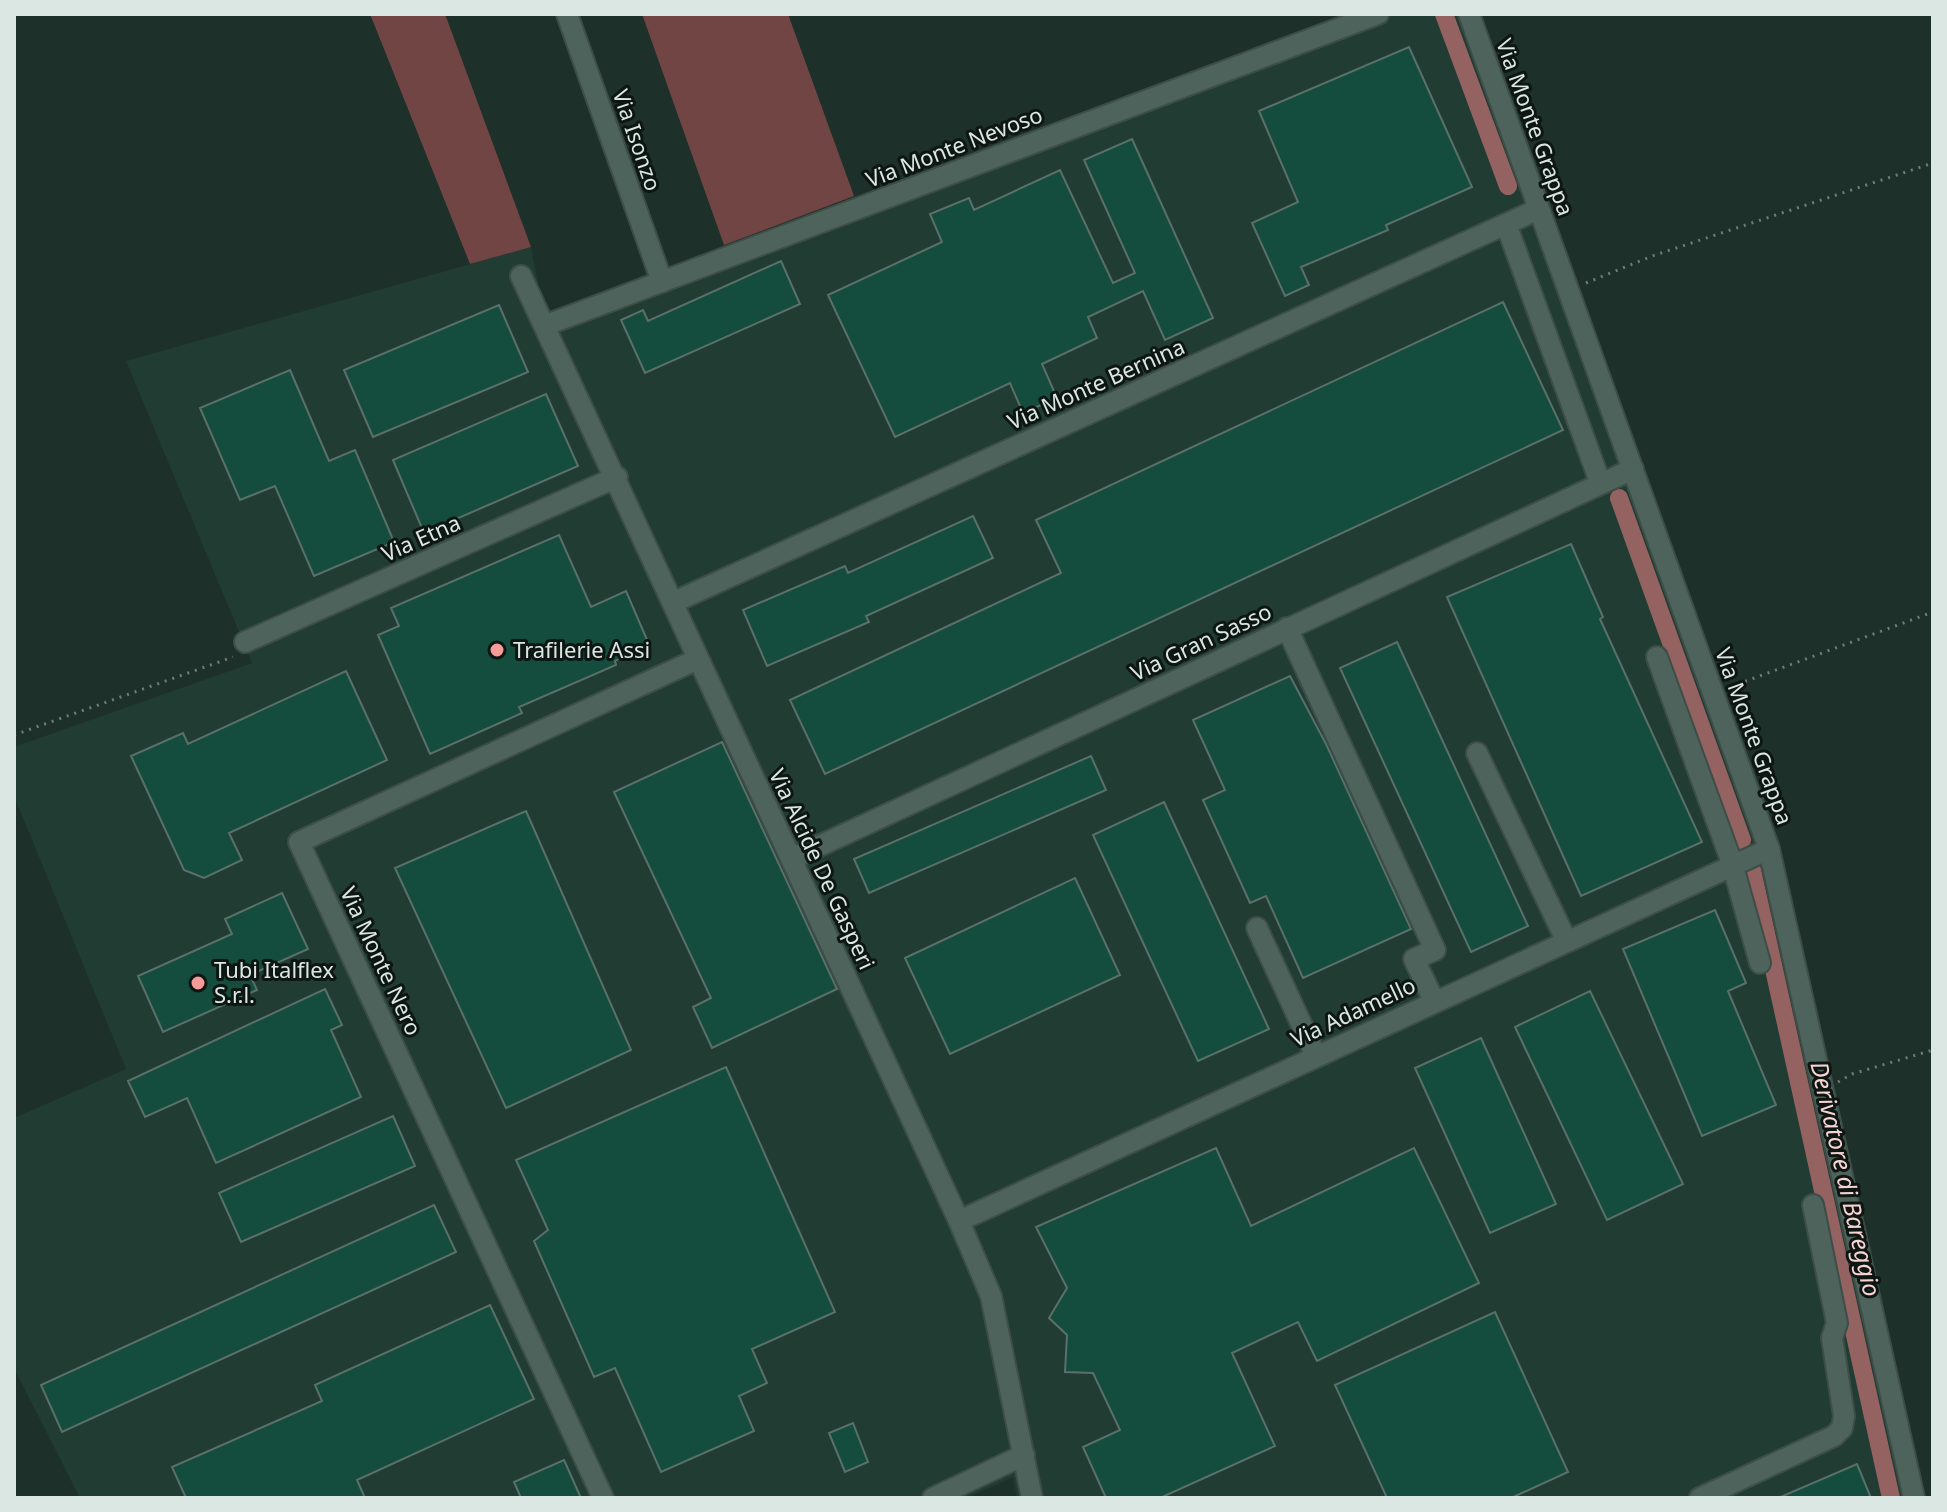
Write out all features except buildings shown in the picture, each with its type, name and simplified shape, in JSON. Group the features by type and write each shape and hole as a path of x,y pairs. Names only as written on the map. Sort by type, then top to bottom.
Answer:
{"street":[{"name":"Via Isonzo","path":"567,14 662,282"},
{"name":"Via Monte Nevoso","path":"546,325 1378,14"},
{"name":"Via Monte Grappa","path":"1469,14 1714,693 1749,856 1822,1085 1914,1498"},
{"name":"Via Monte Bernina","path":"674,602 1539,209"},
{"path":"1506,224 1600,482"},
{"name":"Via Alcide De Gasperi","path":"521,276 617,477 991,1296 1032,1498"},
{"name":"Via Gran Sasso","path":"791,859 1633,469"},
{"name":"Via Etna","path":"245,642 617,477"},
{"path":"1287,628 1435,950 1414,959 1434,1001"},
{"path":"1657,657 1749,856 1760,963"},
{"name":"Via Monte Nero","path":"603,1498 299,842 698,659"},
{"path":"1477,753 1566,940"},
{"name":"Via Adamello","path":"959,1221 1749,856"},
{"path":"1257,928 1316,1056"},
{"path":"1700,1498 1834,1436 1842,1428 1844,1416 1832,1338 1837,1323 1813,1205"},
{"path":"933,1498 1024,1455"}],"path":[{"path":"1568,291 1655,255 1933,163"},
{"path":"1714,693 1933,612"},
{"path":"14,735 244,653 245,642"},
{"path":"1822,1085 1933,1050"}],"shaded area":[{"path":"370,14 445,14 531,247 470,264"},
{"path":"642,14 788,14 854,196 724,245"},
{"path":"1378,14 1464,14 1769,873 1909,1498 1017,1498 1013,1477 967,1498 80,1498 14,1368 14,1118 126,1069 14,796 14,747 252,663 126,361 531,247 546,324"}],"waterway":[{"name":"Derivatore di Bareggio","path":"1444,14 1508,186"},
{"name":"Derivatore di Bareggio","path":"1619,498 1742,840"},
{"name":"Derivatore di Bareggio","path":"1752,870 1891,1498"}],"place":[{"name":"Trafilerie Assi","path":"497,650"},
{"name":"Tubi Italflex S.r.l.","path":"198,983"}]}
